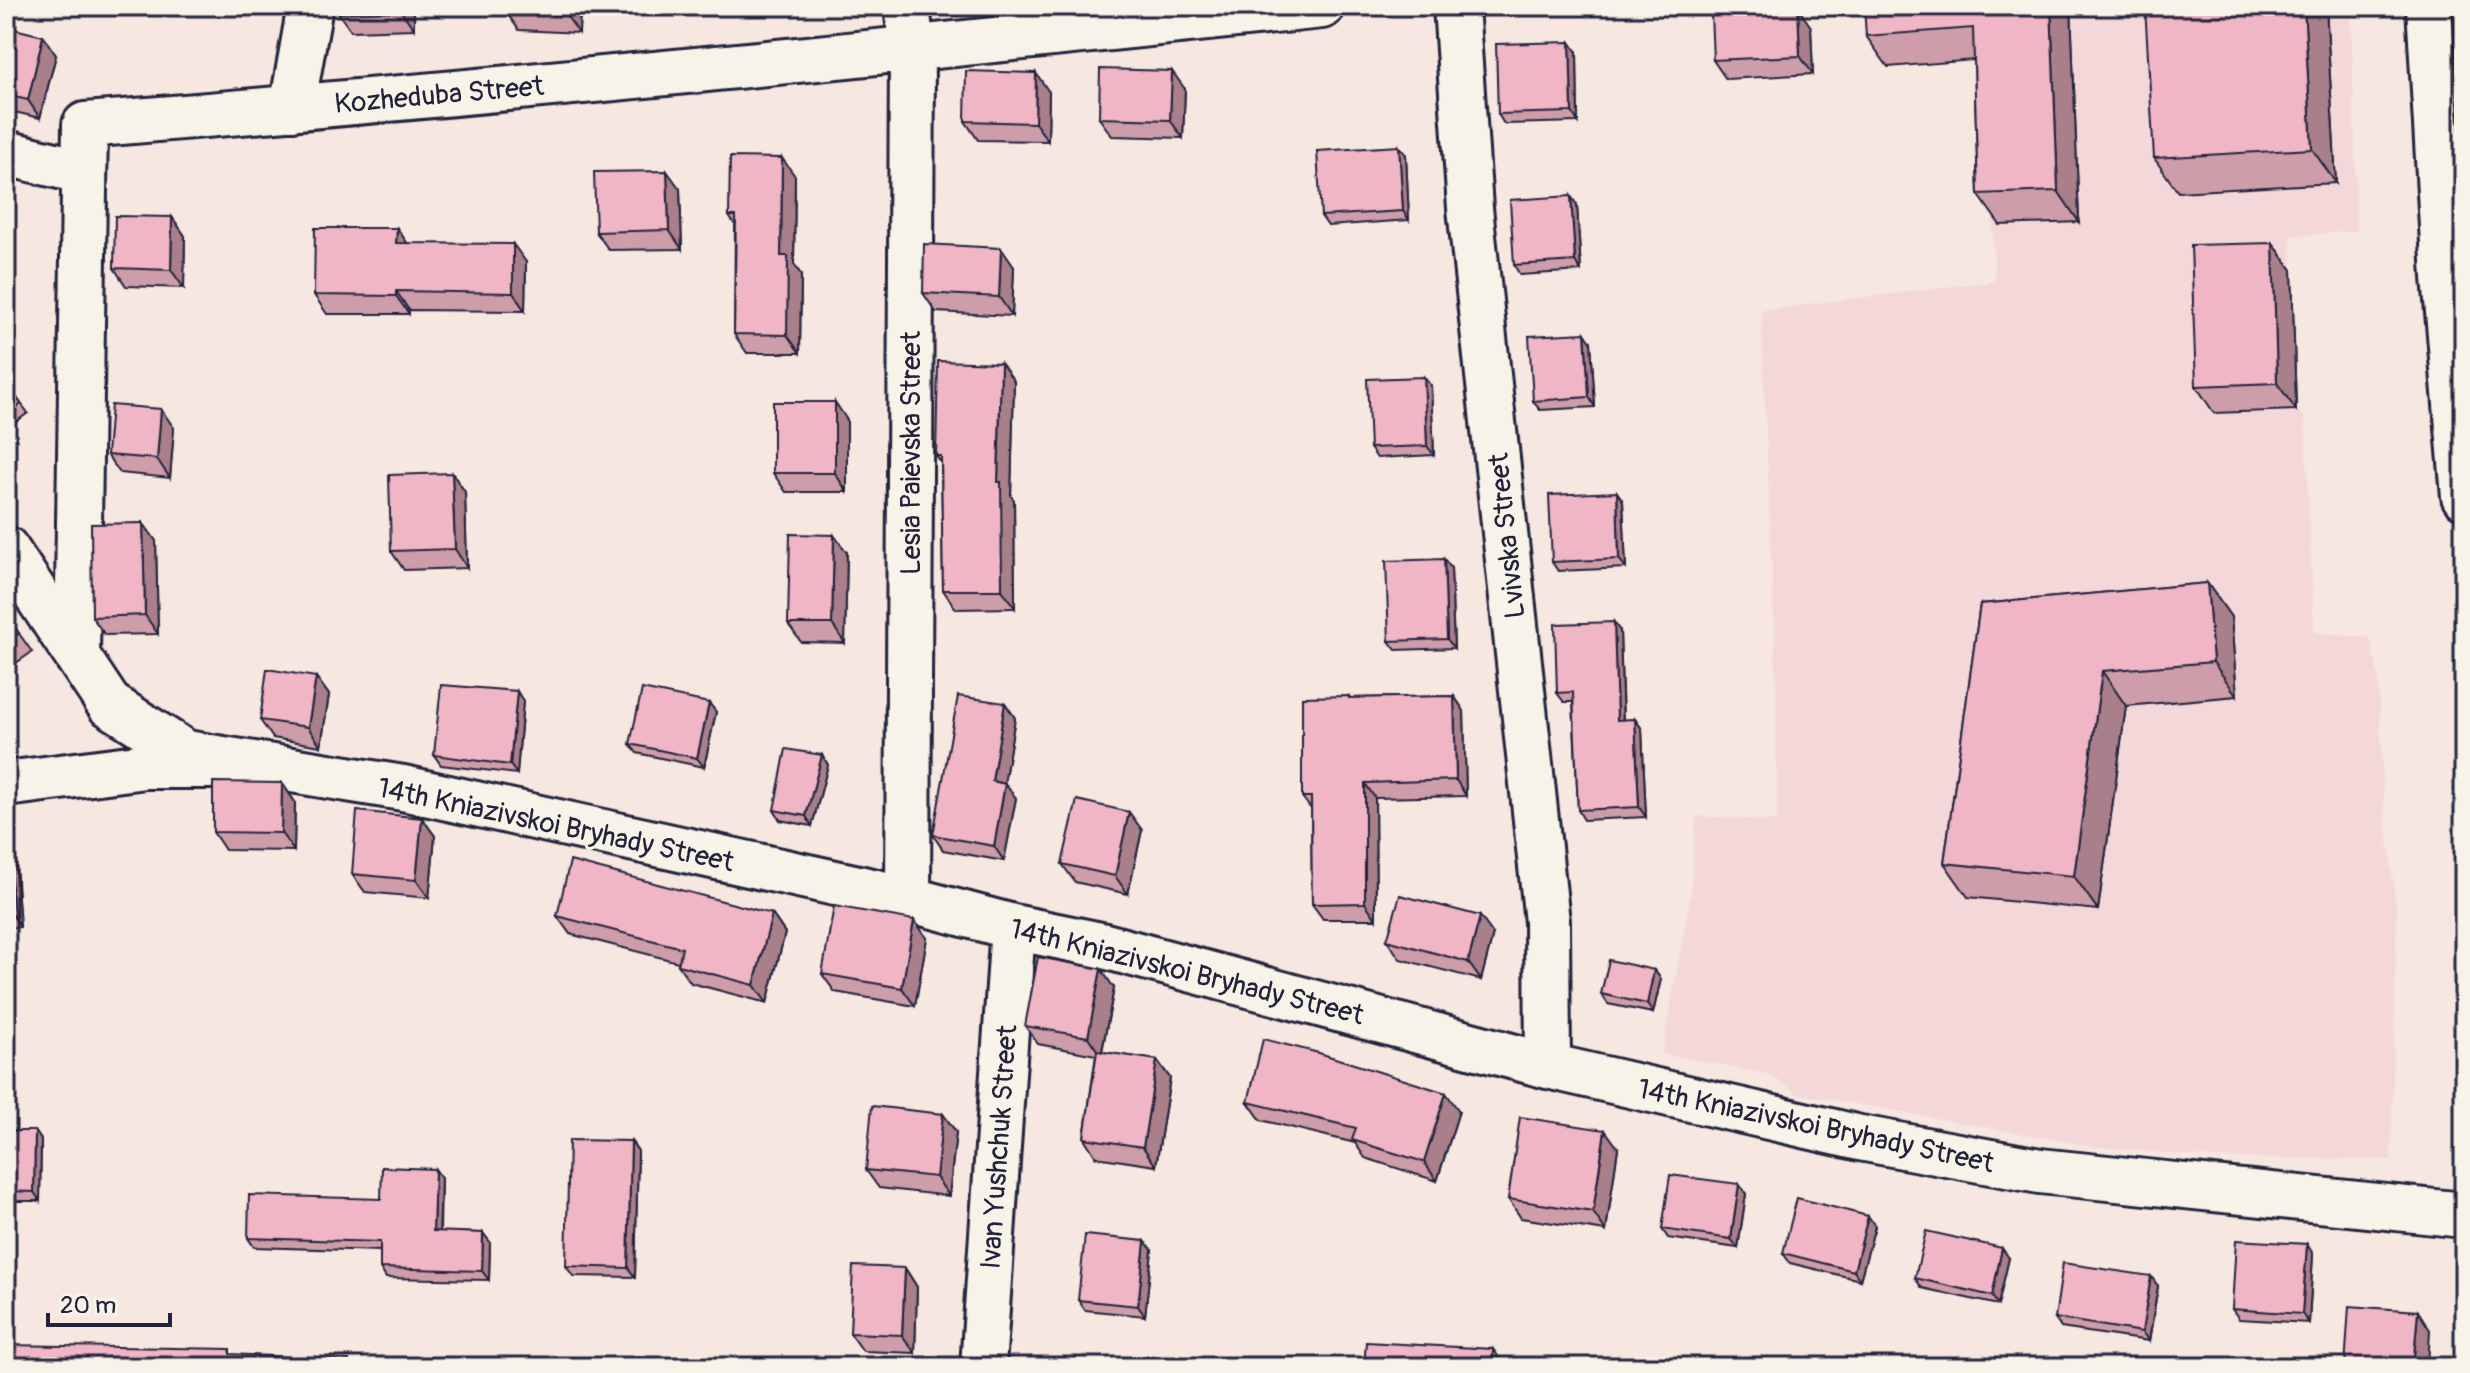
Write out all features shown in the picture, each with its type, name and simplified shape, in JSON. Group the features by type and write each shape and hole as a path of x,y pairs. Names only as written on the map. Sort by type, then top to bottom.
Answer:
{"street":[{"path":"292,108 310,6"},
{"name":"Lesia Paievska Street","path":"907,6 912,49 908,899"},
{"name":"Kozheduba Street","path":"77,656 85,125 912,49 1322,6"},
{"name":"Lvivska Street","path":"1456,6 1470,208 1547,922 1548,1066"},
{"path":"2429,6 2445,277 2464,496"},
{"path":"6,153 84,172"},
{"name":"14th Kniazivskoi Bryhady Street","path":"6,549 109,704 186,753 403,788 908,899 1013,927 1101,945 1548,1066 1860,1138 2040,1171 2464,1215"},
{"path":"23,781 81,767 95,760 104,746 110,727 109,704"},
{"path":"23,781 145,766 257,766"},
{"name":"Ivan Yushchuk Street","path":"983,1367 1013,927"}],"shaded area":[{"path":"1982,6 2351,6 2357,231 2291,236 2296,410 2305,417 2314,632 2370,638 2378,675 2384,804 2397,915 2391,1160 2213,1158 2091,1146 1798,1094 1768,1074 1662,1054 1690,898 1696,816 1777,821 1776,672 1761,310 1995,281"}],"building":[{"path":"338,6 401,6 401,11 338,13"},
{"path":"506,6 567,6 566,15 506,12"},
{"path":"1864,6 2051,6 2058,191 1978,194 1973,28 1866,36"},
{"path":"2145,6 2304,6 2312,149 2154,158"},
{"path":"1798,8 1800,56 1713,60 1711,13"},
{"path":"6,27 43,36 28,100 6,95"},
{"path":"1570,42 1572,112 1498,114 1496,44"},
{"path":"1100,69 1172,71 1170,120 1099,118"},
{"path":"966,71 1036,73 1035,123 965,121"},
{"path":"1399,146 1403,211 1321,216 1317,151"},
{"path":"730,157 782,158 781,256 788,256 787,335 734,334 736,216 729,216"},
{"path":"667,171 669,230 596,232 594,172"},
{"path":"1571,196 1575,261 1514,265 1510,200"},
{"path":"115,216 172,217 171,270 114,268"},
{"path":"315,228 397,228 396,243 513,244 513,293 396,291 396,296 314,295"},
{"path":"2273,243 2277,383 2196,386 2191,245"},
{"path":"924,244 1001,248 999,297 923,293"},
{"path":"1585,333 1589,397 1533,401 1529,336"},
{"path":"938,361 1001,363 998,482 1001,482 1002,590 943,590 941,456 936,456"},
{"path":"1424,377 1427,446 1370,448 1367,379"},
{"path":"6,383 21,404 6,415"},
{"path":"773,402 835,402 835,473 773,473"},
{"path":"111,405 161,409 157,459 107,455"},
{"path":"452,473 455,549 391,551 389,475"},
{"path":"1617,492 1619,559 1552,562 1549,495"},
{"path":"143,523 145,615 92,617 91,524"},
{"path":"790,534 834,535 832,624 788,624"},
{"path":"1444,559 1447,639 1389,641 1386,561"},
{"path":"2207,583 2213,662 2102,671 2074,876 1944,863 1980,604"},
{"path":"6,615 19,633 6,642"},
{"path":"1614,622 1617,720 1635,719 1639,807 1578,810 1573,692 1557,693 1555,624"},
{"path":"267,669 316,677 308,727 260,720"},
{"path":"441,685 517,691 510,765 434,755"},
{"path":"642,689 709,703 697,758 630,744"},
{"path":"958,696 1005,703 992,781 1005,784 994,846 933,835"},
{"path":"1454,696 1456,780 1365,783 1365,903 1312,904 1311,797 1302,797 1302,697"},
{"path":"786,749 822,755 806,816 774,810"},
{"path":"213,782 282,783 281,833 213,832"},
{"path":"1077,800 1129,812 1115,876 1062,864"},
{"path":"357,811 422,818 416,880 352,874"},
{"path":"6,820 14,917 6,918"},
{"path":"570,861 772,914 754,985 678,965 682,948 557,916"},
{"path":"1400,895 1480,916 1468,962 1387,940"},
{"path":"834,906 914,920 902,988 822,974"},
{"path":"1038,957 1101,969 1088,1037 1025,1026"},
{"path":"1609,960 1654,970 1647,1004 1601,994"},
{"path":"1263,1039 1319,1053 1446,1093 1424,1162 1352,1140 1356,1128 1248,1102"},
{"path":"1097,1051 1157,1060 1143,1147 1084,1138"},
{"path":"872,1106 943,1114 936,1177 866,1170"},
{"path":"1520,1117 1605,1130 1593,1212 1508,1199"},
{"path":"6,1131 35,1131 34,1192 6,1191"},
{"path":"569,1140 631,1141 628,1268 566,1266"},
{"path":"382,1167 435,1169 433,1231 483,1233 482,1271 380,1268 380,1242 248,1238 249,1195 381,1199"},
{"path":"1670,1175 1739,1184 1731,1239 1662,1229"},
{"path":"1797,1198 1868,1216 1854,1271 1783,1253"},
{"path":"1926,1231 2002,1248 1992,1296 1915,1278"},
{"path":"1085,1235 1145,1241 1138,1306 1078,1300"},
{"path":"2236,1240 2307,1244 2302,1314 2232,1309"},
{"path":"2063,1263 2151,1276 2142,1332 2055,1318"},
{"path":"853,1266 905,1268 902,1335 850,1333"},
{"path":"2349,1306 2418,1311 2413,1367 2345,1367"},
{"path":"1366,1342 1493,1349 1492,1367 1364,1367"},
{"path":"6,1345 230,1349 230,1354 349,1360 348,1367 6,1367"}]}
